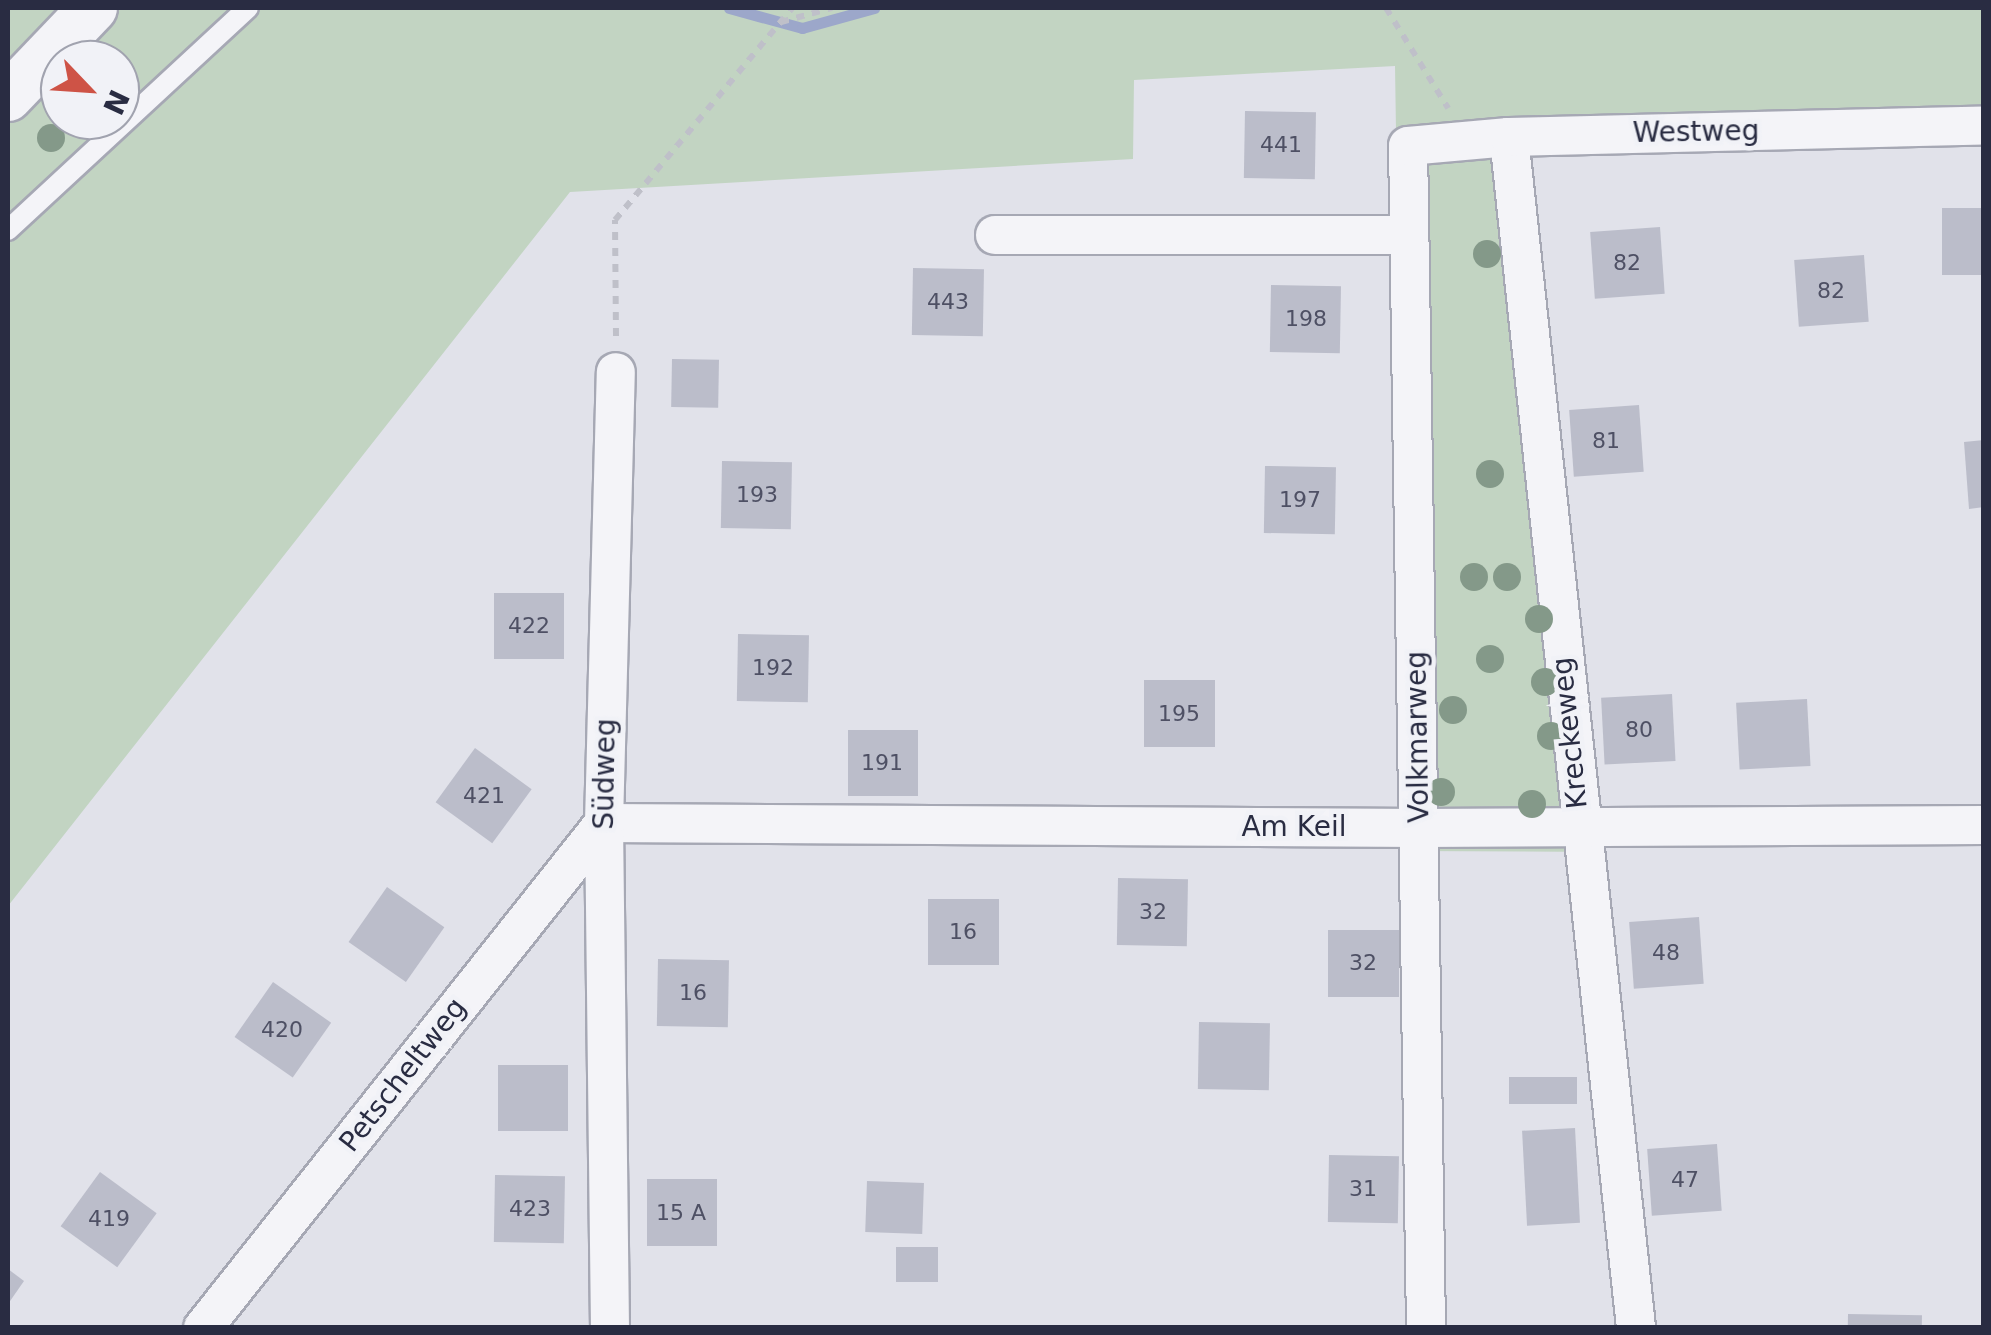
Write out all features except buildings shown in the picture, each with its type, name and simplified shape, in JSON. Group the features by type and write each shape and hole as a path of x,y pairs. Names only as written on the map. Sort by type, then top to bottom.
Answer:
{"street":[{"path":"8,96 94,8"},
{"name":"Westweg","path":"1408,146 1509,137 1984,125"},
{"name":"Kreckeweg","path":"1509,137 1636,1328"},
{"name":"Volkmarweg","path":"1408,146 1426,1328"},
{"path":"995,234 1408,234"},
{"name":"Südweg","path":"610,1328 604,823 616,372"},
{"name":"Am Keil","path":"604,823 1420,828 1984,825"},
{"name":"Petscheltweg","path":"203,1328 604,823"}],"lane":[{"path":"8,230 248,8"}],"path":[{"path":"616,372 615,220 792,8"},
{"path":"780,22 832,8"},
{"path":"1386,8 1466,140"}],"green space":[{"path":"8,8 1983,8 1983,109 1523,130 1606,852 1407,851 1395,66 1134,80 1133,159 570,192 8,906"}],"waterway":[{"path":"729,8 802,28 874,8"}]}
